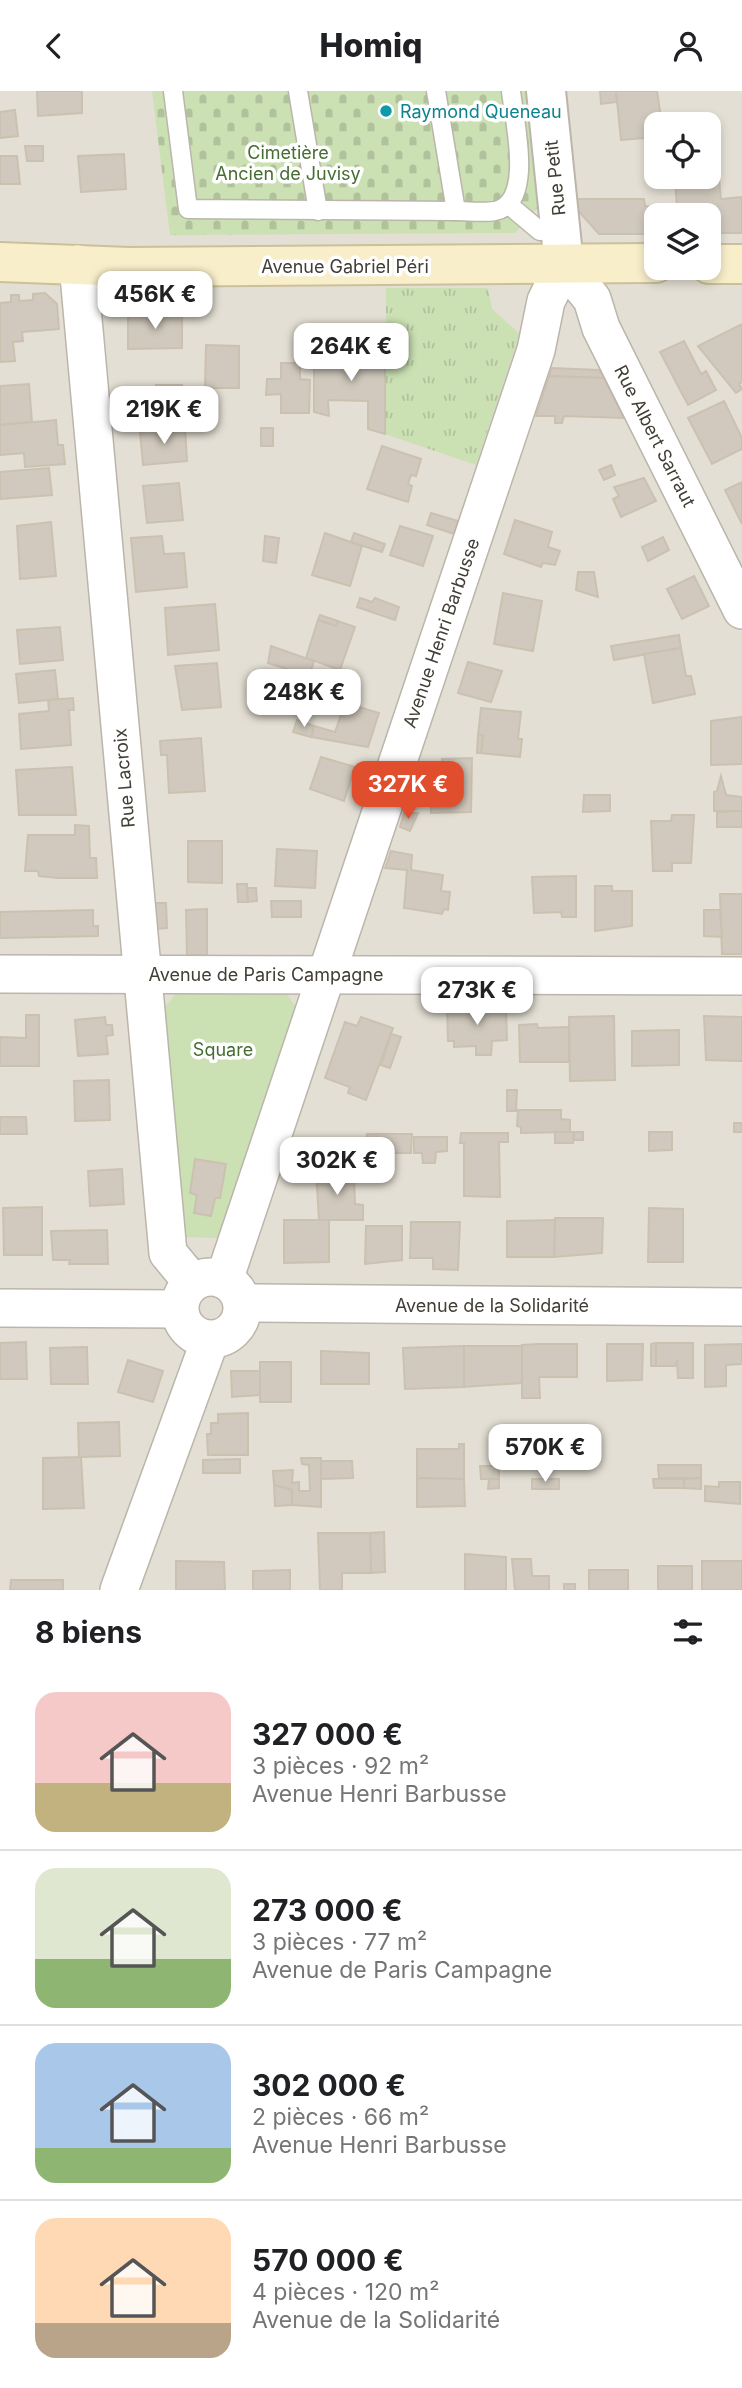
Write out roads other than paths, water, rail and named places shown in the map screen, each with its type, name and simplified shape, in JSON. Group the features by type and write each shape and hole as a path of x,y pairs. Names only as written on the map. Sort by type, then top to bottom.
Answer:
{"main road":[{"name":"Avenue Gabriel Péri","path":"0,262 129,267 562,247 644,261"},
{"path":"721,264 742,264"}],"street":[{"name":"Rue Petit","path":"546,91 562,247"},
{"name":"Rue Albert Sarraut","path":"562,247 592,299 601,328 742,610"},
{"name":"Avenue Henri Barbusse","path":"210,1340 224,1337 235,1329 242,1317 209,1293 326,974 536,350 546,301 562,247"},
{"name":"Rue Lacroix","path":"78,264 167,1253 209,1293 183,1324 194,1336 210,1340"},
{"name":"Avenue de Paris Campagne","path":"0,974 742,977"},
{"name":"Avenue de la Solidarité","path":"0,1308 209,1293 742,1307"},
{"path":"119,1590 210,1340"}],"lane":[{"path":"173,91 188,209 318,211 495,211 509,205 517,192 520,177 511,91"},
{"path":"298,91 318,211"},
{"path":"436,91 456,211"},
{"path":"509,205 562,247"}],"place":[{"name":"Raymond Queneau","path":"386,111"}],"park label":[{"name":"Cimetière Ancien de Juvisy","path":"288,162"},
{"name":"Square","path":"223,1049"}]}
